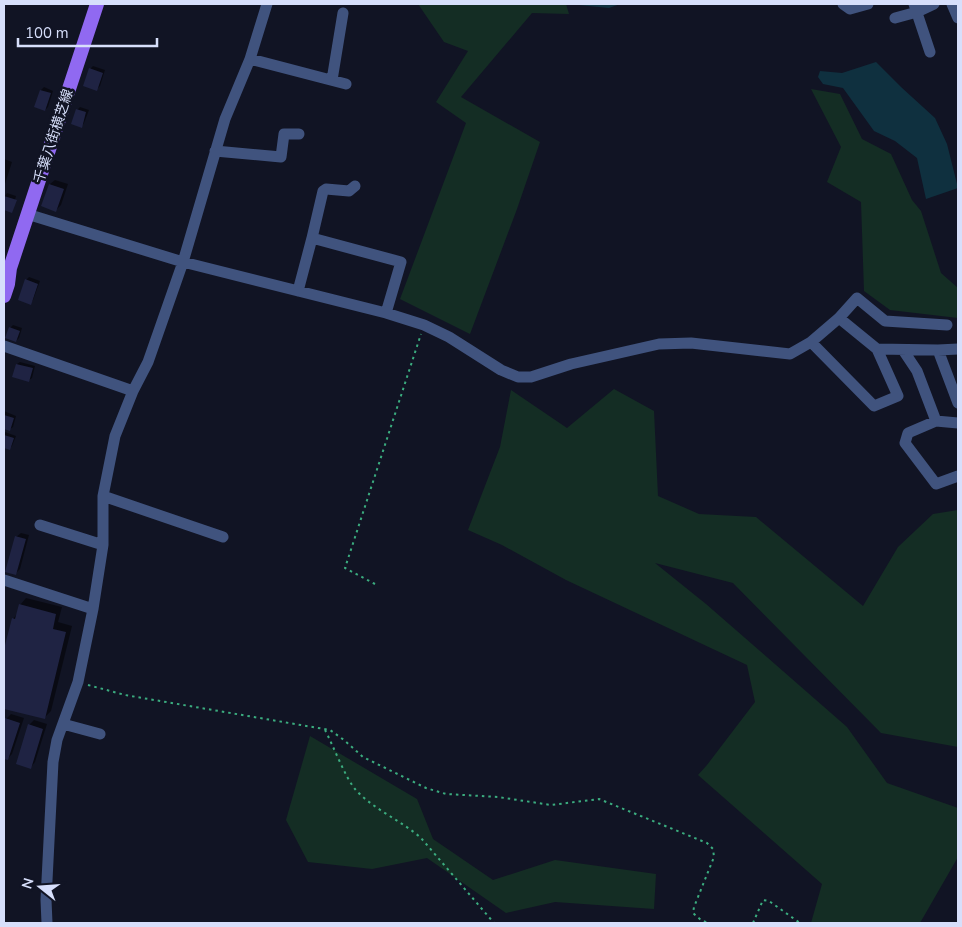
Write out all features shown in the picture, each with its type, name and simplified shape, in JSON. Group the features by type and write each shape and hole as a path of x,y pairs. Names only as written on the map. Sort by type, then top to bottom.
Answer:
{"main road":[{"name":"千葉八街横芝線","path":"4,296 8,284 7,272 97,4"}],"street":[{"path":"47,923 46,900 53,762 63,724 78,682 93,609 103,545 103,496 115,436 133,391 148,362 183,262 215,151 250,59 267,4"},
{"path":"843,4 850,9 868,4"},
{"path":"896,18 916,8 934,4"},
{"path":"952,4 958,18"},
{"path":"916,8 930,52"},
{"path":"332,80 343,13"},
{"path":"250,59 346,84"},
{"path":"215,151 281,157 284,134 299,134"},
{"path":"298,291 324,191 326,189 349,191 355,186"},
{"path":"27,214 183,262 386,313 424,325 450,337 501,370 518,377 531,377 571,364 659,344 691,343 790,354 810,342 839,318 857,298 885,321 947,325"},
{"path":"312,238 401,262 386,313"},
{"path":"810,342 874,406 898,396 877,349 839,318"},
{"path":"4,346 133,391"},
{"path":"877,349 958,349"},
{"path":"903,350 918,371 936,421"},
{"path":"938,350 958,402"},
{"path":"958,423 936,421 908,434 905,444 936,484 958,476"},
{"path":"103,496 222,537"},
{"path":"40,525 103,545"},
{"path":"4,580 93,609"},
{"path":"63,724 100,734"}],"path":[{"path":"375,584 345,568 424,325"},
{"path":"78,682 125,695 330,730 363,757 426,788 446,794 498,797 551,805 599,799 707,844 713,849 714,857 694,906 693,913 708,923"},
{"path":"325,730 354,788 363,797 422,838 494,923"},
{"path":"753,923 763,900 769,901 800,923"}],"green space":[{"path":"418,4 566,4 569,14 532,13 461,97 540,142 470,334 400,299 466,123 436,102 468,51 444,42"},
{"path":"811,89 840,94 862,139 891,154 912,200 921,211 941,273 958,288 958,318 890,310 864,291 861,202 827,182 841,147"},
{"path":"614,389 654,411 658,496 699,514 756,517 863,606 898,547 933,514 958,510 958,747 881,733 733,583 655,563 706,604 847,727 887,783 958,808 958,857 920,923 811,923 822,884 698,775 755,702 747,665 566,580 502,545 468,530 500,447 511,390 567,428"},
{"path":"310,736 417,799 433,839 493,880 555,860 656,874 654,909 555,902 506,913 427,858 372,869 308,862 286,820"}],"water":[{"path":"569,4 620,4 609,8"},
{"path":"876,62 935,118 947,144 958,188 926,199 917,158 895,141 874,131 843,88 823,84 818,77 820,71 842,73"}],"building":[{"path":"89,68 103,73 97,91 83,86"},
{"path":"40,90 51,93 45,111 34,107"},
{"path":"76,109 86,112 82,128 71,124"},
{"path":"49,184 64,189 56,212 41,206"},
{"path":"4,196 17,200 12,213 4,210"},
{"path":"25,279 38,284 31,305 18,300"},
{"path":"9,327 20,331 16,342 5,338"},
{"path":"16,364 33,368 29,382 12,377"},
{"path":"4,415 14,418 10,431 4,429"},
{"path":"4,435 14,438 10,450 4,448"},
{"path":"15,536 26,539 16,575 5,572"},
{"path":"19,604 56,614 53,629 66,632 45,719 4,709 4,649 12,618 15,619"},
{"path":"5,718 20,723 8,760 4,759"},
{"path":"28,724 43,729 31,769 16,764"}]}
